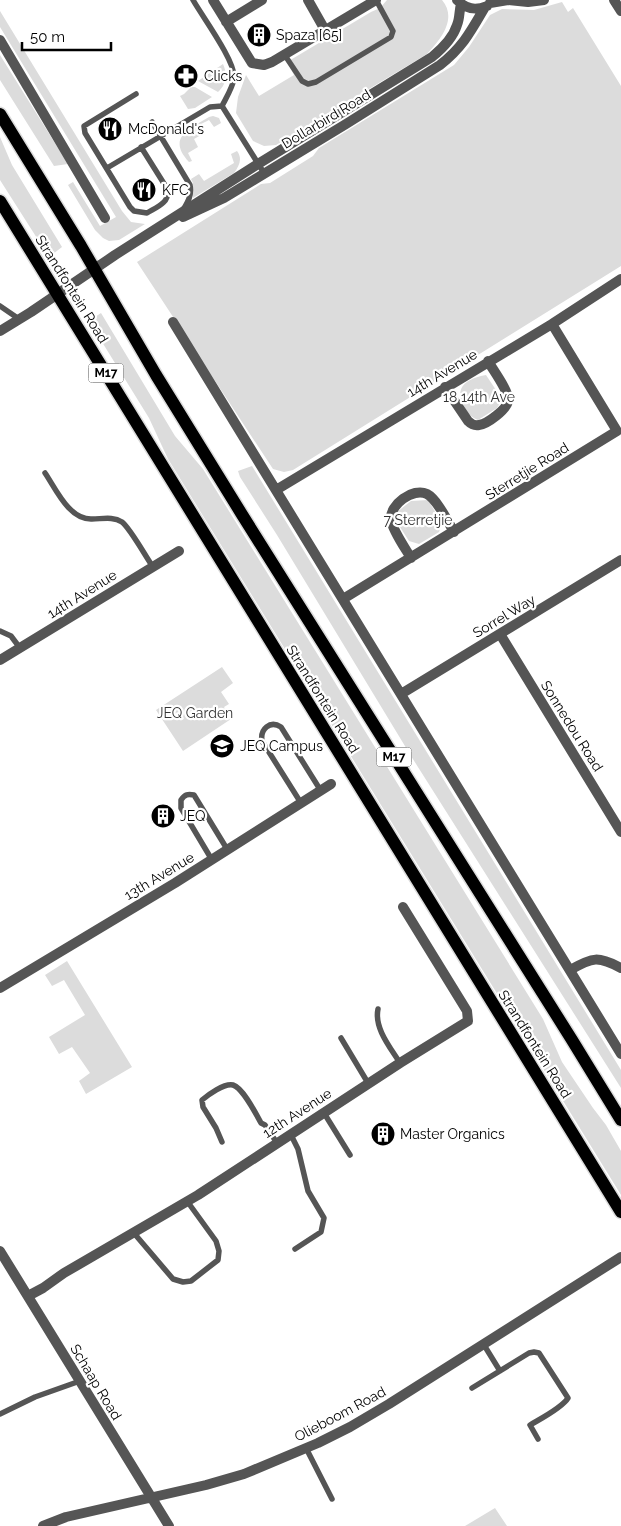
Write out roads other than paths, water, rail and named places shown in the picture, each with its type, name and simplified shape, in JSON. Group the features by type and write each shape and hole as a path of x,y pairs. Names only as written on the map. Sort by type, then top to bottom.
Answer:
{"main road":[{"name":"Strandfontein Road","path":"0,114 241,513 621,1120"},
{"name":"Strandfontein Road","path":"0,201 621,1212"}],"street":[{"path":"213,0 252,62 264,65 376,0"},
{"path":"226,22 262,0"},
{"path":"308,0 325,30"},
{"path":"459,2 473,9 489,3 508,0 528,2 544,0"},
{"path":"614,0 621,11"},
{"name":"Dollarbird Road","path":"159,227 224,198 261,168 432,57 454,32 458,23 459,2"},
{"name":"Dollarbird Road","path":"0,331 182,212 346,124 440,65 466,40 489,3"},
{"path":"0,40 105,218"},
{"name":"14th Avenue","path":"276,490 552,324 621,279"},
{"path":"173,322 621,1054"},
{"name":"Sterretjie Road","path":"343,598 619,434 552,324"},
{"path":"445,387 470,424 482,424 504,409 508,401 506,393 488,361"},
{"path":"411,558 391,518 395,506 410,495 421,492 429,494 454,532"},
{"name":"14th Avenue","path":"0,660 179,551"},
{"name":"Sorrel Way","path":"401,694 621,560"},
{"name":"Sonnedou Road","path":"500,634 621,832"},
{"name":"13th Avenue","path":"0,988 212,860 331,784"},
{"name":"12th Avenue","path":"28,1296 187,1201 368,1083 464,1024 468,1019 467,1011 403,907"},
{"path":"570,970 595,959 606,960 621,968"},
{"name":"Schaap Road","path":"0,1251 169,1526"},
{"name":"Olieboom Road","path":"43,1526 66,1518 206,1485 244,1474 306,1448 350,1427 484,1345 621,1257"}],"lane":[{"path":"193,0 228,57 233,69 234,80 222,106"},
{"path":"284,54 302,81 308,84 316,82 391,37 394,31 376,0"},
{"path":"136,94 84,126 85,133 130,207 134,211 147,214 165,202 168,190 141,147"},
{"path":"107,168 210,107 222,106"},
{"path":"222,106 261,168"},
{"path":"152,122 188,180 191,189 190,198 182,212"},
{"path":"0,306 19,319"},
{"path":"45,473 73,512 86,519 114,518 124,524 153,567"},
{"path":"0,631 11,636 20,648"},
{"path":"301,803 262,741 261,735 263,730 272,724 282,727 321,791"},
{"path":"212,860 181,808 181,800 184,796 188,794 194,795 227,849"},
{"path":"378,1009 376,1016 383,1036 400,1063"},
{"path":"341,1038 368,1083"},
{"path":"222,1142 203,1106 202,1100 211,1093 232,1085 239,1088 261,1123 265,1125 277,1143"},
{"path":"324,1113 350,1155"},
{"path":"290,1134 298,1149 308,1191 324,1218 321,1232 295,1249"},
{"path":"133,1232 173,1279 183,1282 191,1281 218,1260 219,1251 216,1241 187,1201"},
{"path":"484,1345 500,1371"},
{"path":"472,1388 529,1353 539,1353 568,1398 530,1425 538,1438"},
{"path":"0,1414 34,1397 80,1381"},
{"path":"306,1448 332,1499"}],"place":[{"name":"Spaza [65]","path":"259,35"},
{"name":"Clicks","path":"186,76"},
{"name":"McDonald's","path":"110,129"},
{"name":"KFC","path":"144,190"},
{"name":"JEQ Campus","path":"222,746"},
{"name":"JEQ","path":"163,816"},
{"name":"Master Organics","path":"383,1134"}],"park label":[{"name":"18 14th Ave","path":"479,397"},
{"name":"7 Sterretjie","path":"418,520"},
{"name":"JEQ Garden","path":"195,713"}]}
